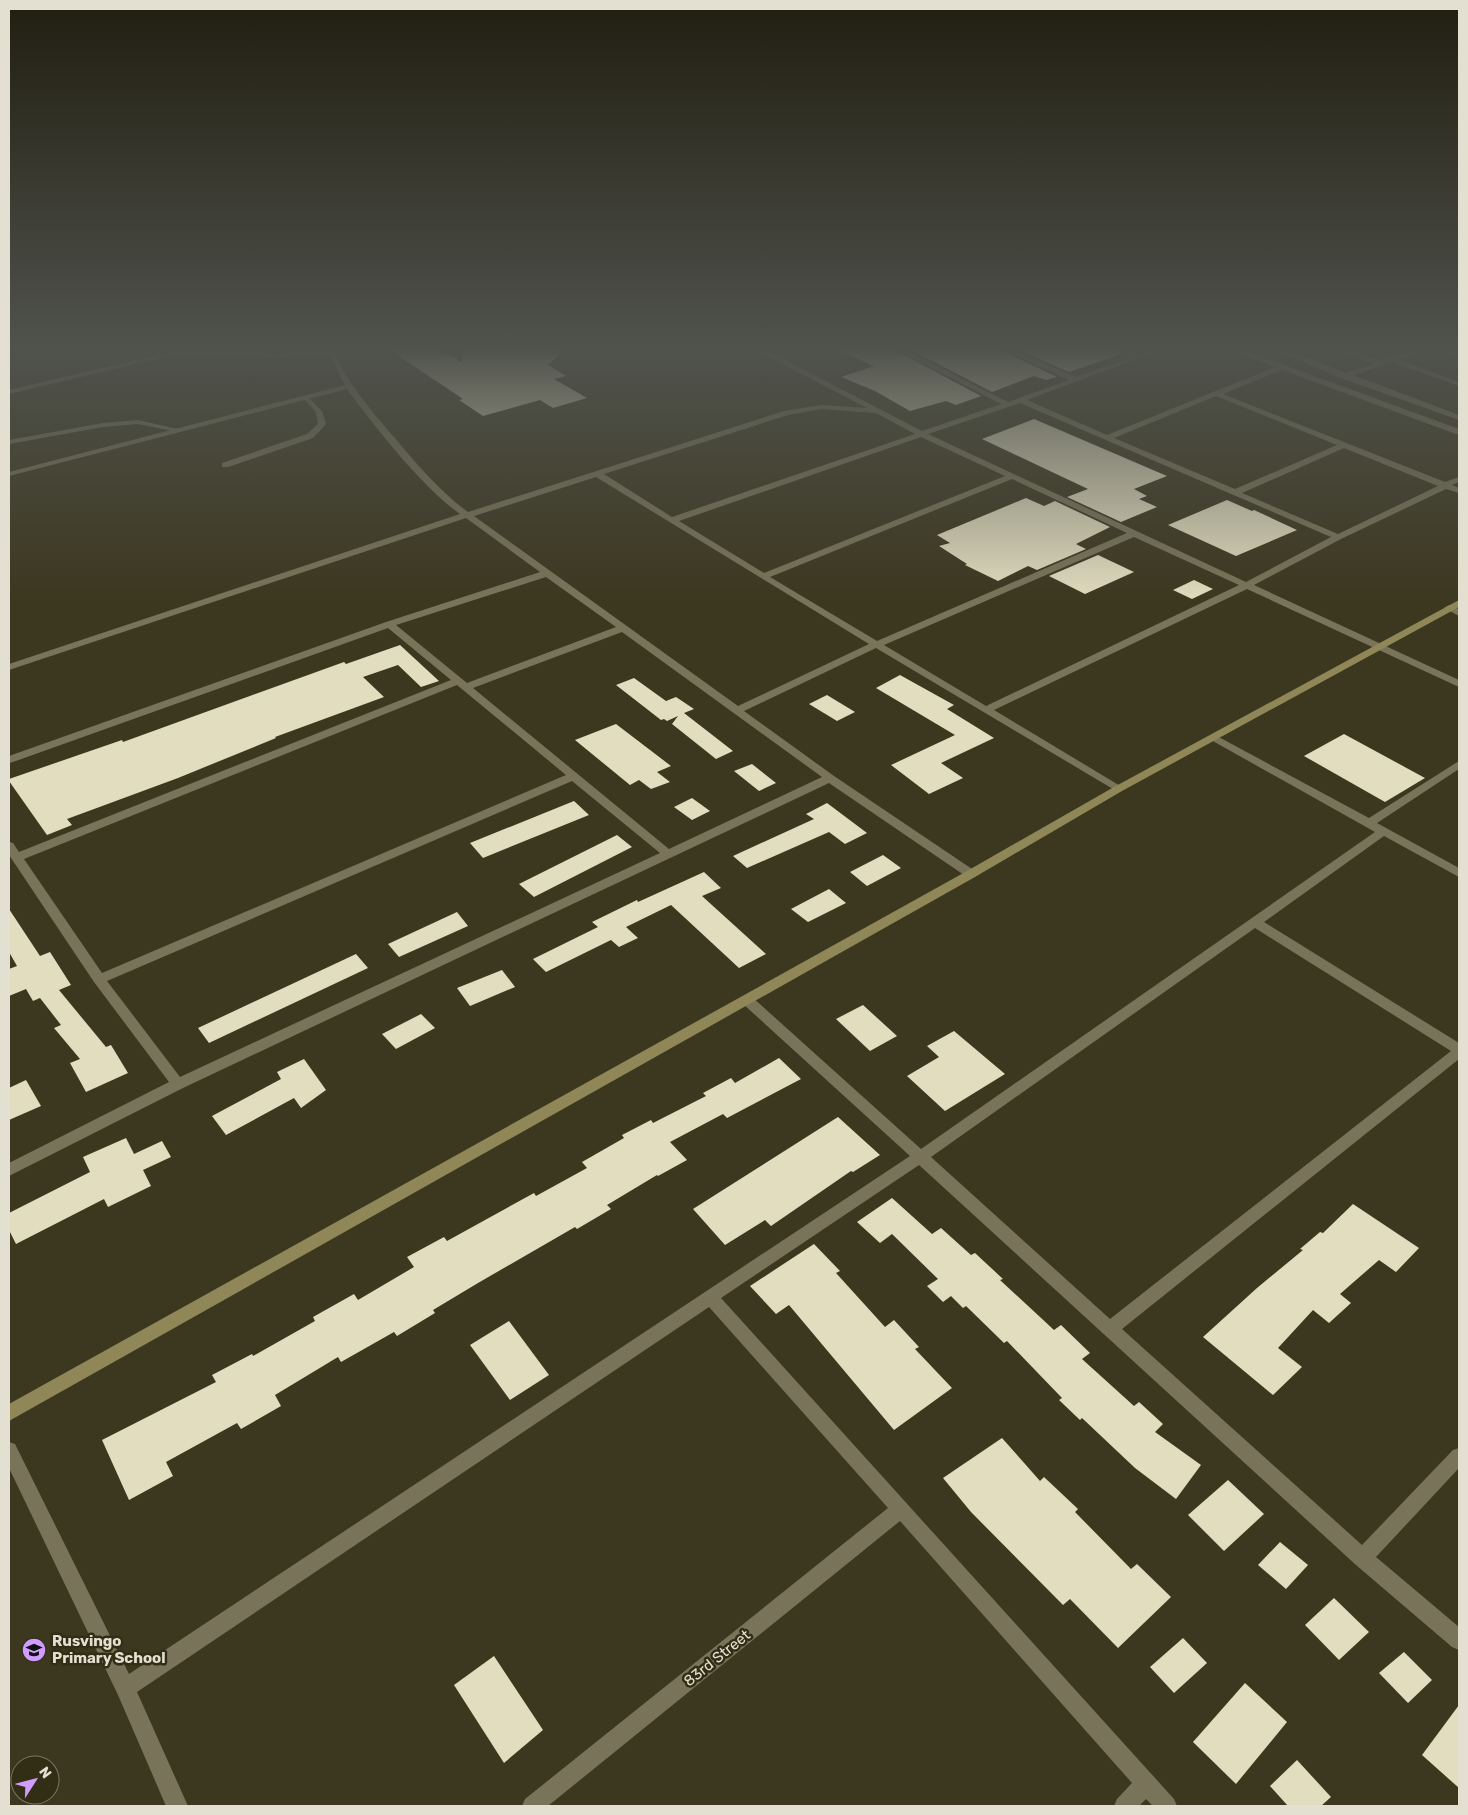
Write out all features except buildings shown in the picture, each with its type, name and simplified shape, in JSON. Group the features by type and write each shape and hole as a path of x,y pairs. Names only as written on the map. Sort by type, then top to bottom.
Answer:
{"street":[{"path":"9,474 168,433"},
{"path":"387,433 437,490 468,516 830,778 971,874"},
{"path":"9,667 729,433"},
{"path":"672,520 925,433"},
{"path":"1094,433 1338,537"},
{"path":"1106,438 1119,433"},
{"path":"1315,433 1459,490"},
{"path":"921,434 1459,684"},
{"path":"1234,493 1343,444"},
{"path":"599,474 875,645 1118,789"},
{"path":"763,577 1012,476"},
{"path":"986,710 1246,586 1338,537 1459,479"},
{"path":"738,710 875,645 1135,533"},
{"path":"9,760 389,624 548,573"},
{"path":"9,1413 971,874 1118,789 1456,608"},
{"path":"389,624 667,853"},
{"path":"17,857 461,684 623,628"},
{"path":"1215,738 1459,873"},
{"path":"1369,823 1459,764"},
{"path":"99,979 573,776"},
{"path":"9,1170 178,1084 830,778"},
{"path":"125,1688 920,1157 1384,831"},
{"path":"9,846 99,979 178,1084"},
{"path":"1111,1328 1459,1051 1255,922"},
{"path":"747,1000 1363,1558 1459,1640"},
{"path":"710,1297 1167,1806"},
{"path":"9,1450 125,1688 177,1806"},
{"path":"1363,1558 1459,1456"},
{"name":"83rd Street","path":"532,1806 901,1509"},
{"path":"1124,1806 1146,1784"}],"lane":[{"path":"9,442 61,433"},
{"path":"225,465 287,446 313,433"}],"place":[{"name":"Rusvingo Primary School","path":"34,1650"}]}
